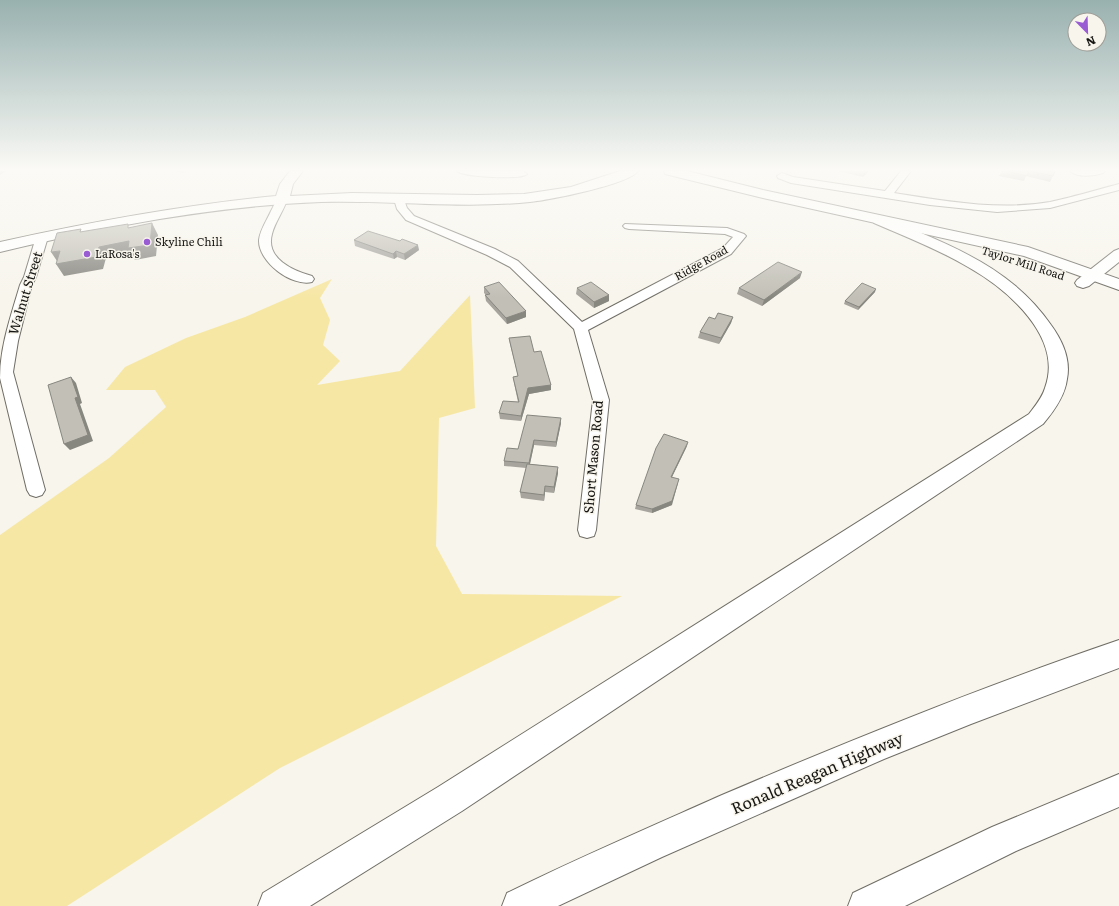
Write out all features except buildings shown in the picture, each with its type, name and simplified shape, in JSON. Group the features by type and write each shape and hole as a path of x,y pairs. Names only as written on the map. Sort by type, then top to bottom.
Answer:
{"main road":[{"path":"0,247 42,237 166,213"},
{"name":"Taylor Mill Road","path":"849,213 925,230 1006,256 1088,279 1119,285"},
{"path":"276,906 450,799 931,488 1036,419 1047,407 1057,384 1058,364 1055,347 1038,316 1027,303 1013,291 973,263 937,245 879,220"},
{"path":"1088,279 1119,254"},
{"name":"Taylor Mill Road","path":"1088,279 1119,299"},
{"name":"Ronald Reagan Highway","path":"520,906 560,885 820,769 1037,682 1119,654"},
{"path":"866,906 1004,839 1119,790"}],"street":[{"path":"276,213 266,233 265,242 272,261 280,269 289,274 308,279"},
{"path":"406,213 410,218 491,252 514,264 581,328"},
{"name":"Ridge Road","path":"581,328 727,251 740,236 727,231 629,226"},
{"name":"Walnut Street","path":"36,490 6,372 26,285 30,277 42,237"},
{"name":"Short Mason Road","path":"581,328 601,400 587,530"}],"shaded area":[{"path":"332,279 320,298 330,320 323,345 340,361 317,385 400,371 470,295 475,408 439,418 436,546 462,594 622,596 280,768 67,906 0,906 0,535 109,458 166,407 155,390 106,390 125,367 186,338 245,317"}],"place":[{"name":"Skyline Chili","path":"147,242"},
{"name":"LaRosa's","path":"87,254"}]}
